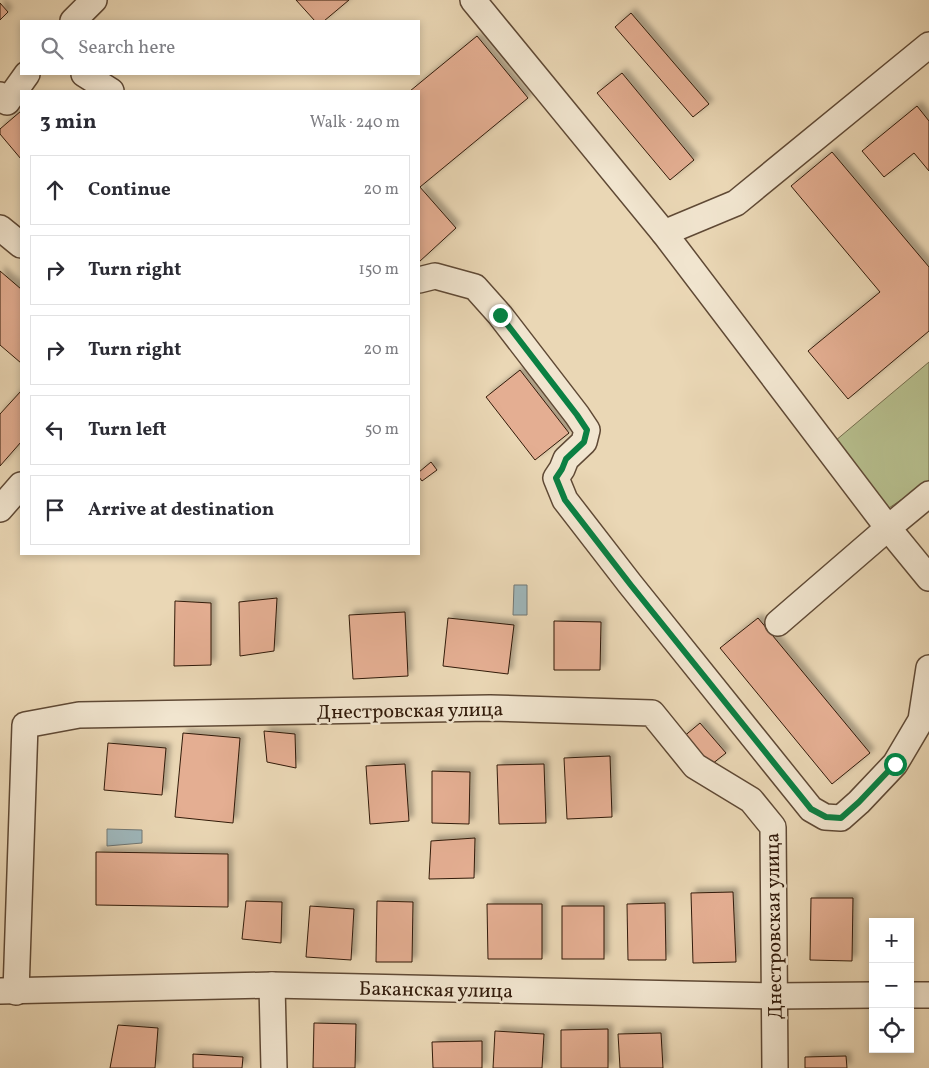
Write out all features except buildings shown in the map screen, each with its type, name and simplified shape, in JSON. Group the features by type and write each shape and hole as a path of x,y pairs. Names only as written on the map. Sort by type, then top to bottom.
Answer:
{"street":[{"path":"74,20 94,0"},
{"path":"473,0 664,233 888,528 929,578"},
{"path":"664,233 736,203 929,45"},
{"path":"0,95 7,102 26,75"},
{"path":"86,75 109,90"},
{"path":"0,228 20,244"},
{"path":"420,280 435,276 475,287 500,315 577,415 587,430 584,442 566,459 556,478 565,500 811,809 826,817 841,818 895,764 921,720 929,668"},
{"path":"0,509 20,485"},
{"path":"778,623 929,494"},
{"name":"Днестровская улица","path":"8,992 25,725 79,715 490,708 652,713 695,766 751,800 774,827 776,1068"},
{"path":"272,985 274,1068"},
{"name":"Баканская улица","path":"8,992 272,985 775,996 869,995"},
{"path":"914,995 929,995"}],"green space":[{"path":"929,362 929,481 886,510 835,441"}],"water":[{"path":"514,585 527,585 527,615 513,615"},
{"path":"107,829 142,830 142,843 107,846"}],"route":[{"path":"500,315 587,430 584,442 566,459 556,478 565,500 811,809 826,817 841,818 895,764"}]}
